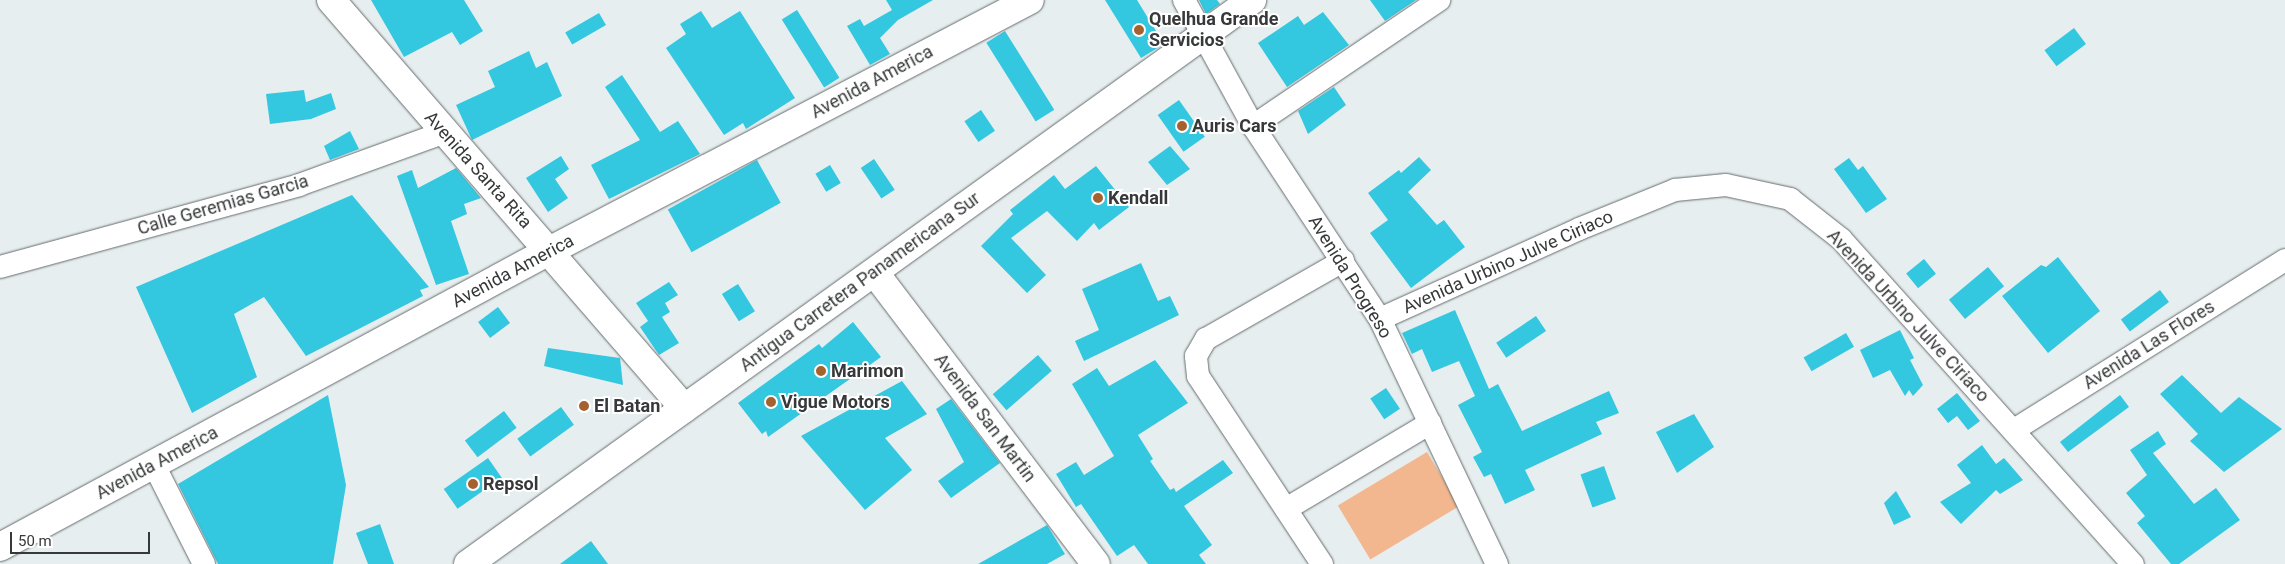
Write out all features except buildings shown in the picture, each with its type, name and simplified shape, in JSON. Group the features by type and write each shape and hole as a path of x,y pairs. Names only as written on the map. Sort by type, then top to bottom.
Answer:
{"main road":[{"name":"Avenida Santa Rita","path":"331,0 443,133 551,250 684,408"},
{"name":"Avenida America","path":"0,547 551,250 1030,0"},
{"name":"Antigua Carretera Panamericana Sur","path":"468,564 1252,0"},
{"name":"Avenida San Martin","path":"875,273 1096,564"}],"street":[{"name":"Avenida Progreso","path":"1184,0 1253,126 1380,319 1498,564"},
{"path":"1253,126 1438,0"},
{"name":"Calle Geremias Garcia","path":"0,267 299,185 443,133"},
{"name":"Avenida Urbino Julve Ciriaco","path":"1380,319 1578,229 1675,190 1726,185 1790,199 1841,239 2133,564"},
{"name":"Avenida Las Flores","path":"2014,430 2285,260"},
{"path":"1322,564 1198,376 1196,356 1206,339 1343,261"},
{"path":"1286,509 1430,423"},
{"path":"154,465 204,564"}],"shaded area":[{"path":"1427,452 1459,506 1370,560 1338,506"}],"place":[{"name":"Quelhua Grande Servicios","path":"1139,30"},
{"name":"Auris Cars","path":"1182,126"},
{"name":"Kendall","path":"1098,198"},
{"name":"Marimon","path":"821,371"},
{"name":"Vigue Motors","path":"771,402"},
{"name":"El Batan","path":"584,406"},
{"name":"Repsol","path":"473,484"}]}
